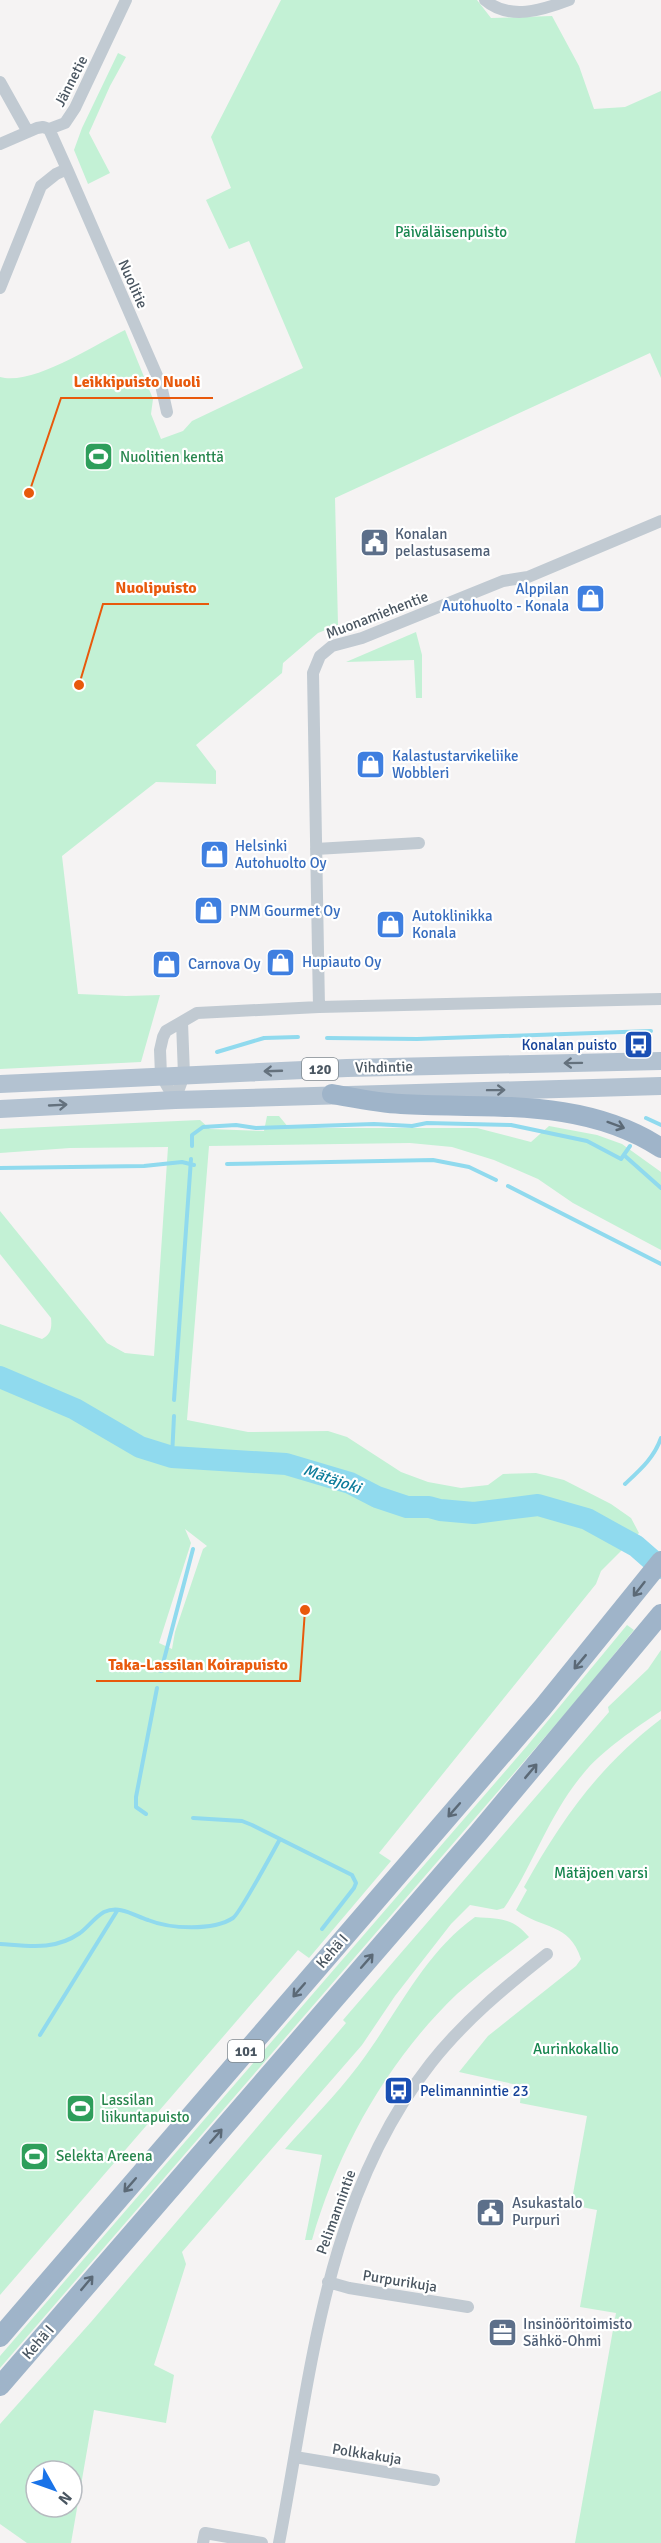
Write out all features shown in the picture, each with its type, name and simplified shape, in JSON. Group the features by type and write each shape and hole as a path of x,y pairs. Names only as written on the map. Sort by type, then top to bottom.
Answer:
{"highway":[{"path":"332,1095 400,1104 502,1105 567,1112 620,1126 661,1148"},
{"name":"Kehä I","path":"0,2337 535,1716 661,1561"},
{"name":"Kehä I","path":"0,2386 479,1832 661,1614"}],"main road":[{"name":"Vihdintie","path":"0,1083 347,1068 661,1061"},
{"name":"Vihdintie","path":"0,1109 175,1100 661,1086"}],"street":[{"name":"Jännetie","path":"49,129 64,123 75,108 126,0"},
{"path":"485,0 498,8 516,12 532,11 569,0"},
{"path":"0,82 28,132"},
{"path":"0,144 43,127 49,129 67,169 56,174 41,186 0,288"},
{"name":"Nuolitie","path":"67,169 161,385 167,412"},
{"name":"Muonamiehentie","path":"318,1007 313,673 316,663 325,650 371,635 503,581 528,577 661,521"},
{"path":"316,849 419,843"},
{"path":"175,1100 161,1076 160,1050 163,1037 166,1031 197,1013 318,1007 661,999"},
{"path":"175,1100 184,1075 182,1022"},
{"name":"Pelimannintie","path":"279,2543 328,2282 357,2189 403,2103 431,2063 490,2001 547,1954"},
{"name":"Purpurikuja","path":"328,2282 349,2288 468,2307"},
{"name":"Polkkakuja","path":"295,2457 434,2480"},
{"path":"203,2543 205,2534 262,2543"}],"green space":[{"name":"Päiväläisenpuisto","path":"281,0 477,0 491,18 552,16 579,66 594,109 625,107 661,91 661,378 650,353 335,498 338,625 318,633 283,663 282,673 196,745 216,771 216,784 156,782 62,856 78,994 160,995 141,1062 0,1069 0,377 29,376 46,370 125,330 153,399 151,414 161,439 183,431 192,421 303,368 249,241 229,249 206,200 231,188 211,137"},
{"path":"118,53 126,57 89,133 110,173 88,184 74,150 82,128"},
{"path":"416,632 422,655 422,698 416,698 414,660 346,662"},
{"path":"267,1116 279,1116 289,1128 477,1128 531,1142 549,1126 597,1135 622,1144 661,1172 661,1250 573,1203 538,1179 494,1160 452,1147 410,1143 209,1146 187,1420 248,1432 328,1431 347,1437 401,1472 428,1482 461,1488 488,1485 503,1474 536,1473 564,1480 611,1504 631,1518 639,1533 601,1571 596,1584 379,1853 391,1861 309,1958 298,1950 0,2295 0,1324 42,1339 49,1333 51,1318 0,1254 0,1211 107,1343 125,1353 154,1356 168,1147 70,1148 0,1153 0,1129 200,1120 210,1129 264,1131","holes":["185,1529 207,1546 203,1549 175,1632 172,1649 159,1643 191,1543"]},
{"path":"627,1625 634,1630 577,1700 0,2368 0,2356 527,1746"},
{"path":"661,1650 661,1711 609,1748 583,1774 560,1806 504,1908 497,1910 470,1905 451,1924 395,1996 362,2045 182,2252 186,2264 154,2365 174,2375 166,2423 94,2410 84,2468 84,2459 24,2459 24,2519 75,2519 71,2543 27,2543 0,2524 0,2424 91,2322 346,2023 343,2020 609,1712 608,1707 648,1669"},
{"name":"Aurinkokallio","path":"661,1719 661,2543 575,2543 616,2313 580,2307 597,2210 571,2205 587,2116 520,2103 522,2086 459,2072 488,2036 576,1966 581,1959 570,1939 554,1928 516,1910 527,1890 524,1887 567,1817 600,1775"},
{"path":"475,1917 511,1922 529,1937 457,1994 409,2047 368,2108 336,2172 312,2240 305,2240 322,2155 285,2149 358,2066 425,1967 457,1932"}],"waterway":[{"path":"327,1038 417,1039 651,1031"},
{"path":"217,1052 264,1038 298,1037"},
{"path":"646,1118 661,1125"},
{"path":"192,1146 192,1135 203,1127 236,1125 256,1128 374,1124 412,1126 427,1123 511,1125 587,1141 621,1159 630,1146"},
{"path":"625,1156 661,1188"},
{"path":"174,1400 191,1159"},
{"path":"227,1164 433,1160 469,1167 496,1180"},
{"path":"0,1168 144,1166 182,1162 194,1165"},
{"path":"508,1186 661,1264"},
{"name":"Mätäjoki","path":"0,1377 75,1409 140,1447 172,1457 286,1464 350,1483 377,1497 407,1507 429,1507 474,1513 538,1505 587,1519 636,1546 661,1568"},
{"path":"172,1457 174,1416"},
{"path":"625,1484 650,1458 661,1438"},
{"path":"208,1468 209,1460"},
{"path":"161,1671 193,1549"},
{"path":"146,1814 136,1807 136,1797 157,1688"},
{"path":"193,1818 242,1821 352,1875 356,1883 354,1888 322,1929"},
{"path":"0,1944 41,1946 61,1943 80,1933 101,1914 110,1910 121,1910 157,1923 179,1927 203,1927 225,1922 236,1914 280,1839"},
{"path":"40,2035 117,1911"}],"place":[{"name":"Nuolitien kenttä","path":"99,457"},
{"name":"Leikkipuisto Nuoli","path":"29,493"},
{"name":"Konalan pelastusasema","path":"374,543"},
{"name":"Alppilan Autohuolto - Konala","path":"590,598"},
{"name":"Nuolipuisto","path":"79,685"},
{"name":"Kalastustarvikeliike Wobbleri","path":"371,765"},
{"name":"Helsinki Autohuolto Oy","path":"214,855"},
{"name":"PNM Gourmet Oy","path":"209,911"},
{"name":"Autoklinikka Konala","path":"391,925"},
{"name":"Hupiauto Oy","path":"281,962"},
{"name":"Carnova Oy","path":"167,964"},
{"name":"Konalan puisto","path":"638,1045"},
{"name":"Taka-Lassilan Koirapuisto","path":"305,1610"},
{"name":"Pelimannintie 23","path":"399,2091"},
{"name":"Lassilan liikuntapuisto","path":"80,2109"},
{"name":"Selekta Areena","path":"35,2156"},
{"name":"Asukastalo Purpuri","path":"491,2212"},
{"name":"Insinööritoimisto Sähkö-Ohmi","path":"502,2333"}],"park label":[{"name":"Mätäjoen varsi","path":"601,1873"}]}
